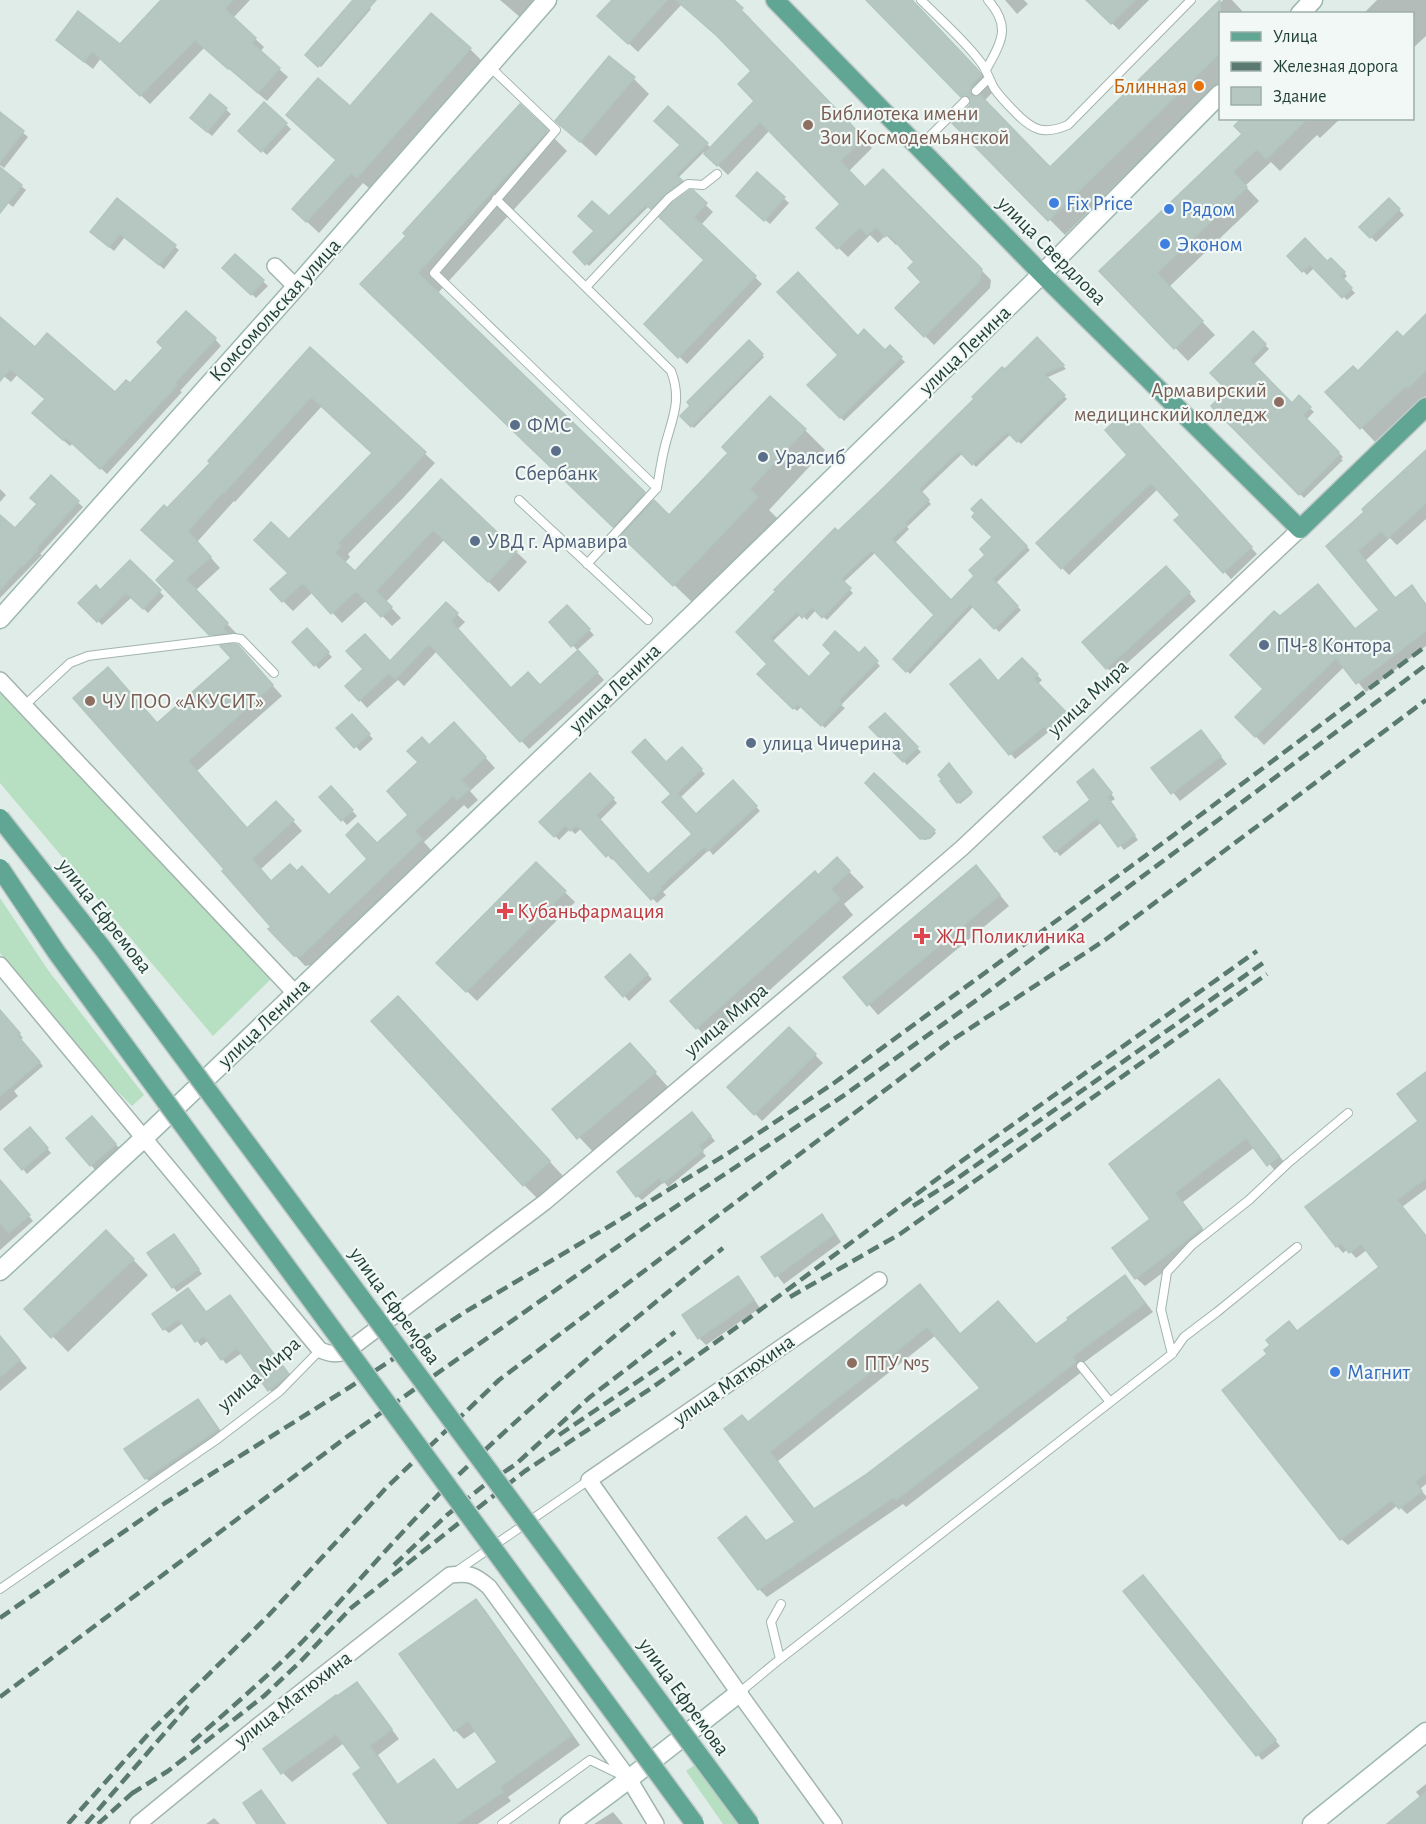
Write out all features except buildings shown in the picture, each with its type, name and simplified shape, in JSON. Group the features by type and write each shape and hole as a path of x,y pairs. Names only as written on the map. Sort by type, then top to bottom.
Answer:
{"main road":[{"name":"улица Свердлова","path":"775,0 1042,274 1300,530"},
{"name":"улица Мира","path":"1300,530 1426,407"},
{"name":"улица Ефремова","path":"0,818 112,960 750,1824"},
{"path":"0,868 64,963 695,1824"}],"street":[{"name":"Комсомольская улица","path":"0,619 296,287 547,0"},
{"path":"1302,12 1313,0"},
{"name":"улица Ленина","path":"0,1271 296,994 687,619 1042,274 1219,96"},
{"path":"275,266 296,287"},
{"name":"улица Мира","path":"320,1350 338,1355 346,1352 525,1218 608,1150 962,848 1300,530"},
{"path":"0,680 296,994"},
{"path":"0,965 320,1350"},
{"name":"улица Матюхина","path":"589,1480 879,1280"},
{"path":"589,1480 834,1824"},
{"path":"450,1575 467,1573 489,1587 629,1779 656,1824"},
{"name":"улица Матюхина","path":"138,1824 259,1725 450,1575"},
{"path":"569,1824 739,1693"},
{"path":"1312,1824 1426,1732"}],"lane":[{"path":"921,0 978,58 1003,100 1027,124 1045,131 1068,125 1191,0"},
{"path":"976,91 987,74 1001,43 1001,22 998,11 988,0"},
{"path":"489,66 556,130 434,273 657,488"},
{"path":"919,147 965,101"},
{"path":"586,287 669,198 688,184 703,184 717,174"},
{"path":"496,199 671,371 677,386 676,406 657,488 588,564"},
{"path":"519,500 648,620"},
{"path":"25,705 70,663 88,656 103,654 234,638 241,639 274,673"},
{"path":"1172,1354 1161,1310 1167,1272 1192,1245 1249,1200 1287,1164 1348,1113"},
{"path":"739,1693 1172,1354 1184,1337 1297,1247"},
{"name":"улица Мира","path":"0,1589 216,1440 280,1391 320,1350"},
{"path":"1081,1366 1110,1402"},
{"path":"450,1575 589,1480"},
{"path":"780,1659 771,1622 781,1604"},
{"path":"502,1824 590,1760 629,1779"}],"green space":[{"path":"0,692 271,979 213,1036 0,783"},
{"path":"0,898 48,970 144,1095 132,1106 113,1087 0,953"},
{"path":"696,1764 739,1824 723,1824 686,1771"}],"railway":[{"path":"0,1618 165,1503 465,1312 730,1152 834,1083 1167,840 1426,646"},
{"path":"0,1697 348,1436 654,1221 843,1096 978,999 1426,665"},
{"path":"68,1824 151,1731 267,1617 386,1488 499,1380 949,1042 1105,940 1426,700"},
{"path":"131,1794 168,1771 264,1696 351,1608 525,1471 653,1387 956,1165 1257,951"},
{"path":"913,1206 955,1180 1263,963"},
{"path":"790,1297 900,1234 1267,974"},
{"path":"192,1742 263,1680 303,1641 424,1509 510,1427 651,1306 723,1248"},
{"path":"394,1565 447,1515 516,1464 590,1397 675,1332"},
{"path":"559,1435 681,1352"},
{"path":"86,1824 188,1706"},
{"path":"98,1824 138,1788"}],"place":[{"name":"Блинная","path":"1199,86"},
{"name":"Библиотека имени Зои Космодемьянской","path":"808,125"},
{"name":"Fix Price","path":"1054,203"},
{"name":"Рядом","path":"1169,209"},
{"name":"Эконом","path":"1165,244"},
{"name":"Армавирский медицинский колледж","path":"1279,402"},
{"name":"ФМС","path":"515,425"},
{"name":"Сбербанк","path":"556,451"},
{"name":"Уралсиб","path":"763,457"},
{"name":"УВД г. Армавира","path":"475,541"},
{"name":"ПЧ-8 Контора","path":"1264,645"},
{"name":"ЧУ ПОО «АКУСИТ»","path":"90,701"},
{"name":"улица Чичерина","path":"751,743"},
{"name":"Кубаньфармация","path":"505,911"},
{"name":"ЖД Поликлиника","path":"922,936"},
{"name":"ПТУ №5","path":"852,1363"},
{"name":"Магнит","path":"1335,1372"}]}
